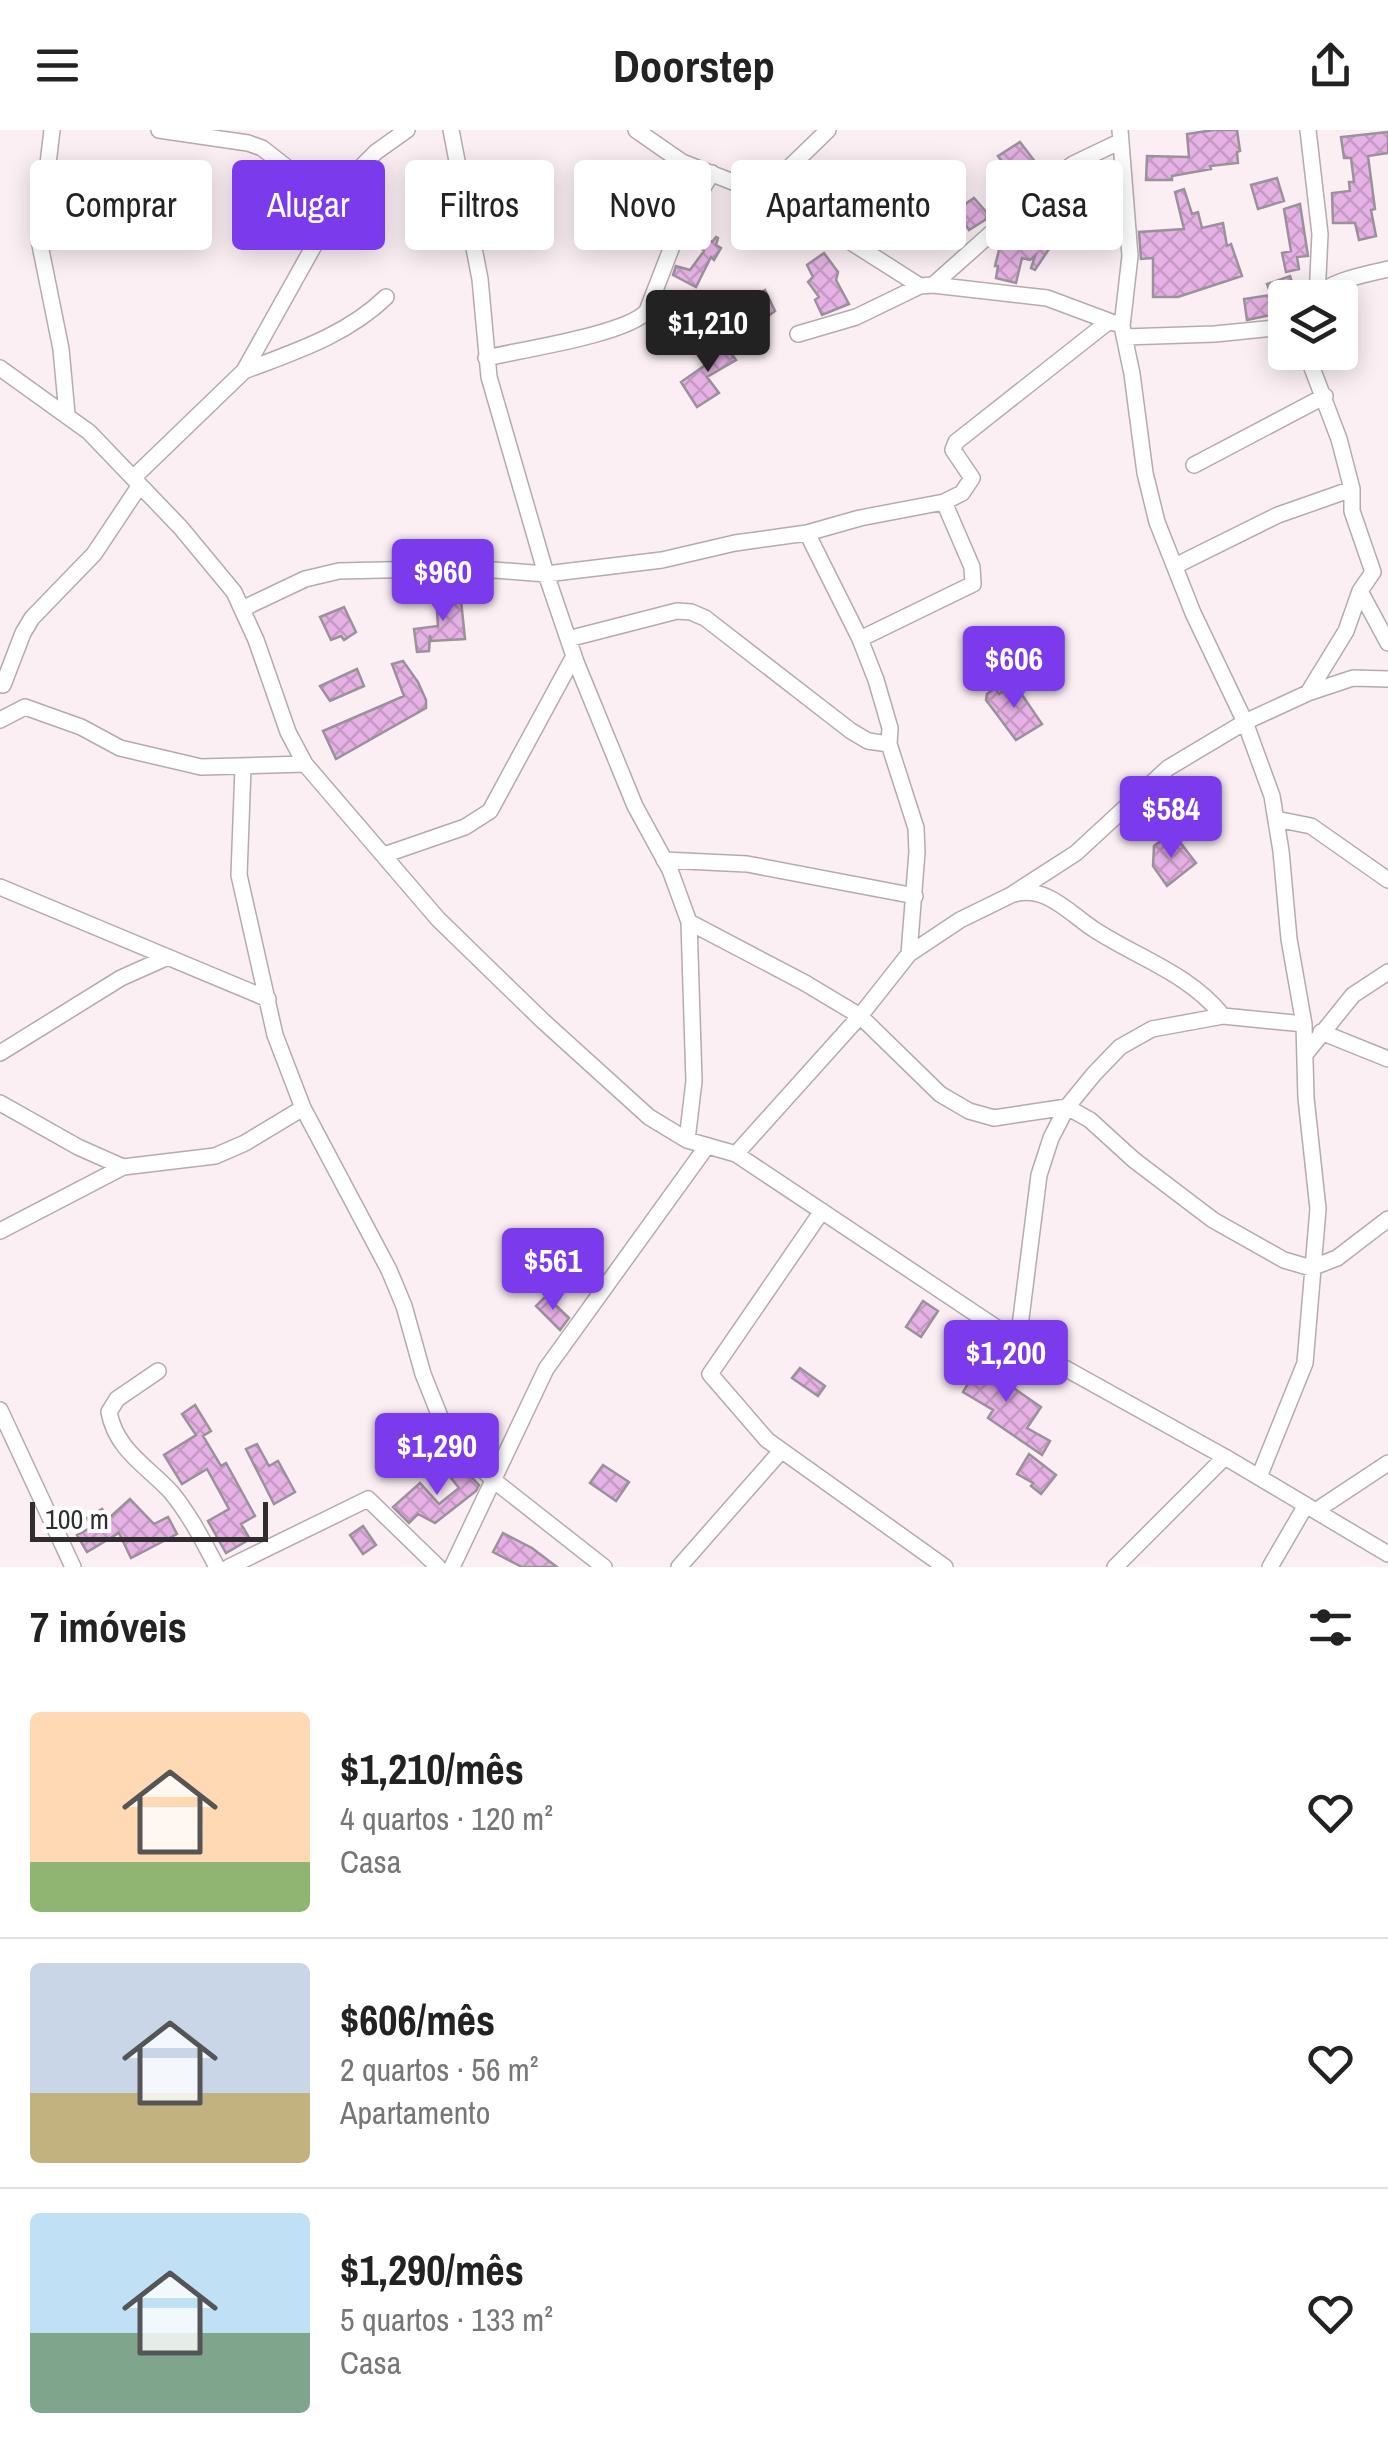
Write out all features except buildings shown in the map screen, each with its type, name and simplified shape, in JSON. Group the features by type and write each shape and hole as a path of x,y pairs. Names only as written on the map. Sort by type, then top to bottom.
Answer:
{"street":[{"path":"52,130 39,240 61,349 67,414"},
{"path":"159,130 248,143 277,160"},
{"path":"368,160 407,130"},
{"path":"451,130 480,279 486,358 546,574 574,656 635,806 664,860 689,922 694,1081 687,1140"},
{"path":"636,130 682,162 731,181"},
{"path":"797,160 828,130"},
{"path":"1308,130 1320,234 1317,280"},
{"path":"798,334 856,318 926,285 1052,179 1120,135 1130,256 1118,328 1132,374 1145,473 1157,522 1193,614 1246,722 1272,796 1289,939 1304,1024 1306,1098 1318,1209 1317,1245 1311,1268 1305,1363 1259,1477"},
{"path":"486,358 618,328 641,318 648,311 680,223 712,173"},
{"path":"305,764 201,767 120,748 81,727 25,706 1,684 32,618 94,554 137,481 244,371 310,250"},
{"path":"868,250 926,285 1047,298 1084,310 1118,328 1200,335 1268,329"},
{"path":"1358,280 1388,269"},
{"path":"244,371 332,336 386,298"},
{"path":"242,609 305,579 339,570 468,568 546,574 662,560 944,502 962,492 972,478 955,453 956,442 1118,328"},
{"path":"0,368 90,432 234,592 256,640 288,732 305,764 438,919 649,1117 687,1140 736,1154 1018,1342 1226,1457 1388,1554"},
{"path":"1308,693 1346,630 1360,591 1373,572 1352,511 1352,488 1315,370"},
{"path":"1194,465 1325,396"},
{"path":"1175,566 1278,514 1352,488"},
{"path":"860,639 972,584 972,567 944,502"},
{"path":"807,533 860,639 890,728 889,744 916,828 909,954"},
{"path":"1360,591 1388,643"},
{"path":"568,639 677,611 691,612 705,618 851,731 868,741 889,744"},
{"path":"384,855 465,827 490,812 574,656"},
{"path":"736,1154 860,1016 909,954 1076,853 1168,768 1246,722 1308,693 1353,678 1388,679"},
{"path":"0,720 25,706"},
{"path":"243,768 239,875 275,1035 303,1108 389,1270 448,1434 492,1479 604,1567"},
{"path":"1276,819 1310,826 1388,880"},
{"path":"664,860 746,864 915,896"},
{"path":"0,886 268,999"},
{"path":"1010,895 1028,890 1048,897 1095,930 1179,975 1208,997 1223,1016"},
{"path":"689,922 860,1016 940,1094 969,1112 994,1118 1067,1107 1090,1120 1213,1220 1284,1260 1311,1268 1337,1258 1388,1219"},
{"path":"0,1053 121,978 168,958"},
{"path":"1306,1052 1353,994 1388,972"},
{"path":"1018,1342 1036,1190 1050,1138 1067,1107 1107,1060 1134,1036 1223,1016 1304,1024"},
{"path":"1322,1032 1388,1059"},
{"path":"0,1104 123,1167"},
{"path":"0,1231 123,1167 215,1156 303,1108"},
{"path":"452,1567 546,1369 707,1146"},
{"path":"822,1211 710,1372 750,1424 781,1450 945,1567"},
{"path":"158,1371 117,1398 109,1412 110,1421 131,1456 169,1490 188,1514 217,1567"},
{"path":"0,1410 73,1567"},
{"path":"679,1567 781,1450"},
{"path":"1116,1567 1226,1457"},
{"path":"1270,1567 1312,1507 1388,1462"},
{"path":"228,1567 368,1498 438,1567"}]}
